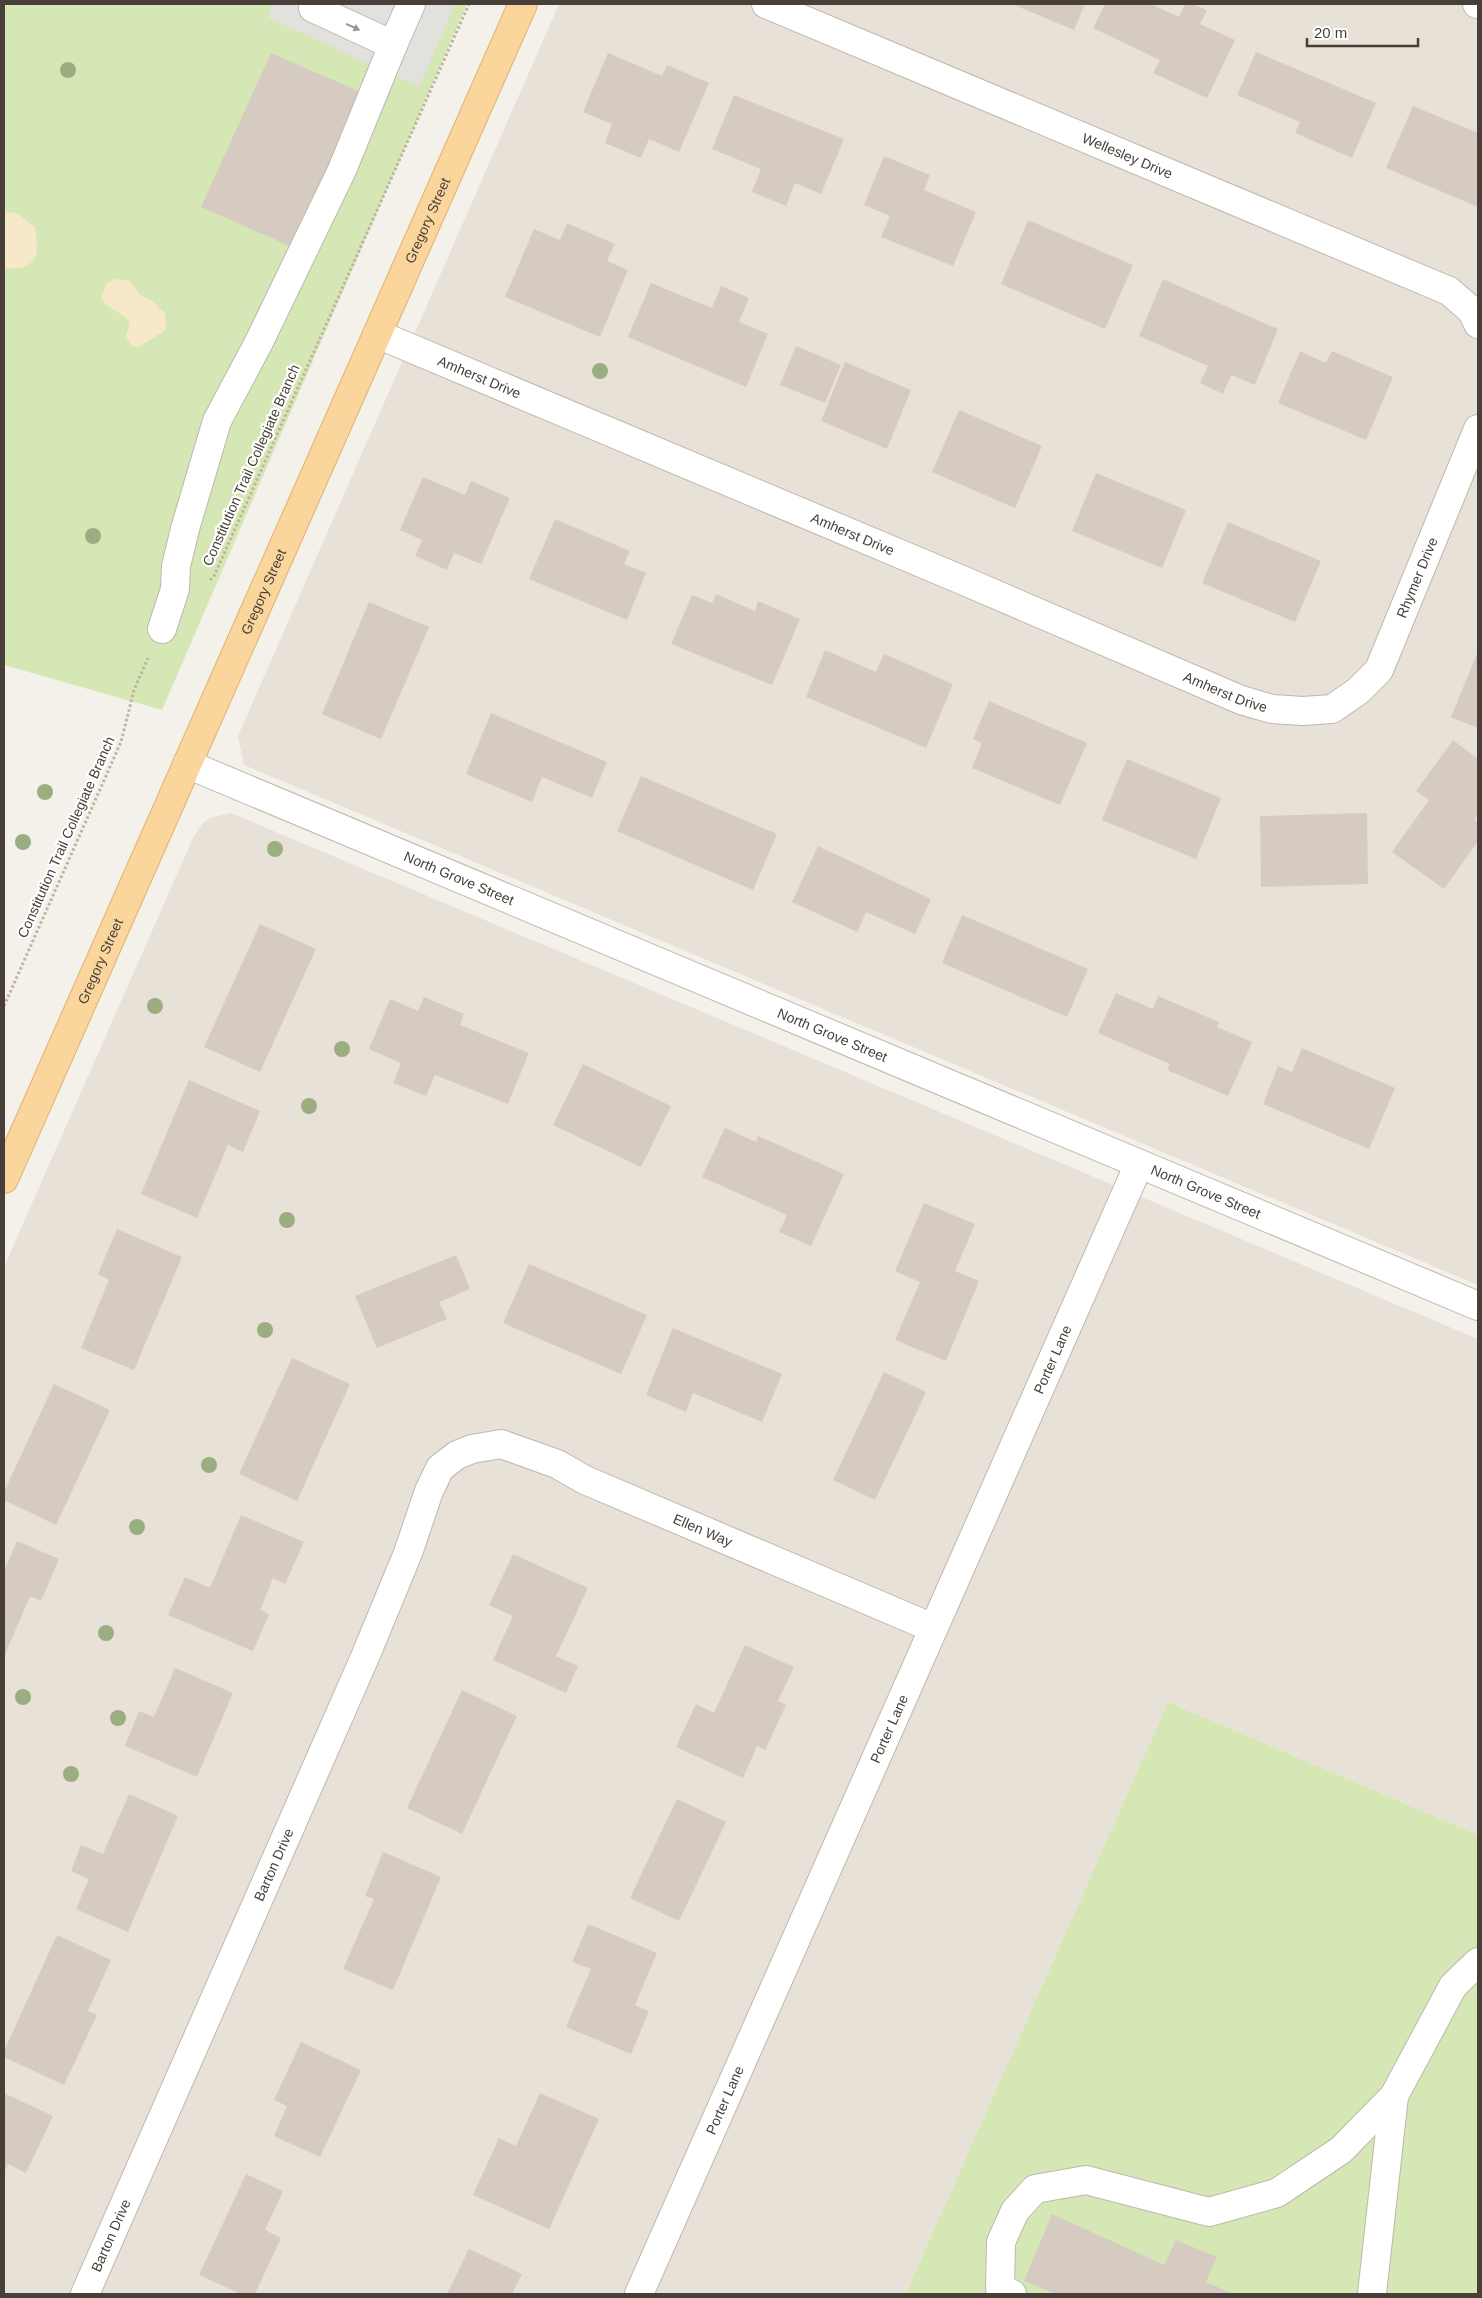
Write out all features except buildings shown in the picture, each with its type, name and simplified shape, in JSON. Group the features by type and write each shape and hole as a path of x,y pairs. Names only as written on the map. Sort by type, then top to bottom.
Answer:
{"main road":[{"name":"Gregory Street","path":"4,1179 523,4"}],"street":[{"path":"315,4 314,8 392,45"},
{"path":"162,629 175,589 176,566 185,529 217,421 259,342 342,170 392,45 411,4"},
{"name":"Wellesley Drive","path":"766,4 1449,291 1472,311 1478,324"},
{"name":"Amherst Drive","path":"377,334 962,580 1241,700 1272,710 1303,711 1332,708"},
{"name":"Rhymer Drive","path":"1332,708 1358,691 1379,670 1478,429"},
{"name":"North Grove Street","path":"187,764 1478,1306"},
{"name":"Porter Lane","path":"639,2294 932,1628 1139,1164"},
{"name":"Ellen Way","path":"472,1448 502,1444 524,1451 557,1464 586,1480 932,1628"},
{"name":"Barton Drive","path":"85,2294 365,1657 408,1553 429,1491 440,1468 457,1454 472,1448"},
{"path":"1012,2294 1000,2289 1000,2242 1016,2211 1035,2189 1086,2180 1209,2212 1277,2193 1341,2150 1394,2096 1453,1986 1478,1962"},
{"path":"1372,2294 1394,2096"}],"path":[{"name":"Constitution Trail Collegiate Branch","path":"207,583 214,576 469,4"},
{"name":"Constitution Trail Collegiate Branch","path":"4,1006 121,742 134,690 162,629"}],"shaded area":[{"path":"273,4 455,4 419,87 267,17"},
{"path":"559,4 1478,4 1478,1285 244,765 238,736"},
{"path":"231,813 1478,1339 1478,1835 1168,1702 906,2293 908,2294 4,2294 4,1267 193,838 202,824 210,818"}],"green space":[{"path":"4,4 467,4 162,710 4,665"},
{"path":"1168,1702 1478,1835 1478,2294 906,2293"}],"sand":[{"path":"4,213 17,213 35,227 36,255 30,264 22,268 4,268"},
{"path":"115,279 130,281 141,296 151,300 165,313 166,330 137,348 131,345 126,336 130,322 101,299 106,284"}]}
